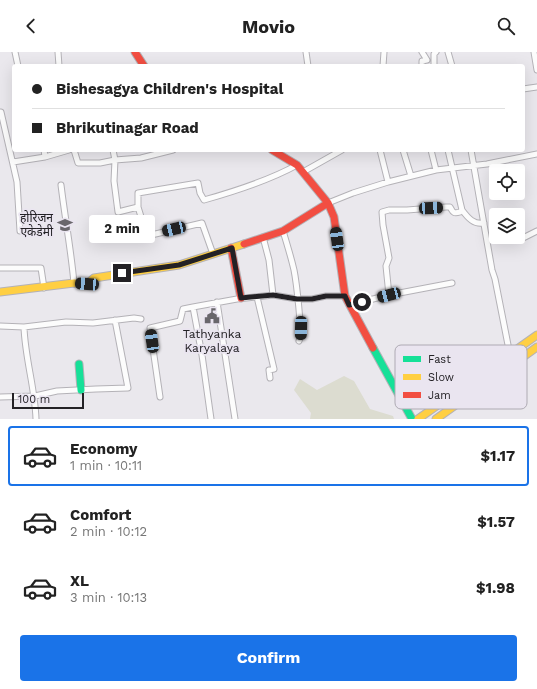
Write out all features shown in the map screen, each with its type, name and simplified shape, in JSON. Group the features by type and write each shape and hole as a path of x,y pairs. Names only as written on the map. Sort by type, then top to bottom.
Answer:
{"main road":[{"path":"135,52 143,64"},
{"path":"278,152 297,165 328,203 334,217 345,296 395,388"},
{"path":"0,292 44,288 74,283 87,284 94,278 179,265 283,231 328,203"},
{"path":"232,248 241,298"},
{"path":"524,345 537,335"},
{"path":"527,354 537,347"},
{"path":"79,364 81,390"},
{"path":"406,409 412,419"},
{"path":"418,419 432,409"},
{"path":"436,419 450,409"}],"street":[{"path":"15,52 18,64"},
{"path":"58,52 59,64"},
{"path":"306,52 308,64"},
{"path":"383,64 384,52"},
{"path":"422,52 427,60 422,61 422,64"},
{"path":"434,64 434,54 436,52"},
{"path":"448,52 451,64"},
{"path":"534,52 537,70"},
{"path":"525,89 537,87"},
{"path":"0,112 17,182 20,231"},
{"path":"44,152 44,157"},
{"path":"13,162 44,157 62,152"},
{"path":"75,152 78,163 100,163 141,158 165,152"},
{"path":"113,152 115,160 114,181 118,212 138,207"},
{"path":"303,172 338,152"},
{"path":"380,152 388,182"},
{"path":"404,152 411,176"},
{"path":"431,152 436,170"},
{"path":"448,152 462,210 475,223 484,223"},
{"path":"471,152 492,270 508,345"},
{"path":"328,203 388,182 436,170 487,164 537,154"},
{"path":"213,254 202,223 147,236 138,207 138,193 198,183 200,193 204,200 272,178 297,165"},
{"path":"62,185 74,283"},
{"path":"389,295 386,266 389,258 382,212 389,210 446,207 450,207 454,213 462,210"},
{"path":"283,231 294,271 301,328 299,341"},
{"path":"525,237 537,231"},
{"path":"263,237 269,260 273,295"},
{"path":"0,268 42,268 44,288"},
{"path":"349,305 389,295 452,283"},
{"path":"160,397 150,328 180,322 183,309 241,298 273,295 297,299 345,296"},
{"path":"257,297 274,369 269,370 270,378"},
{"path":"217,302 235,419"},
{"path":"193,306 211,419"},
{"path":"0,326 24,327 66,322 93,323 134,318 141,319"},
{"path":"0,397 35,396 57,391 128,388 115,320"},
{"path":"24,327 25,347 35,396 36,419"}],"shaded area":[{"path":"344,376 354,381 370,409 393,416 394,419 310,419 311,413 294,390 300,379 317,390"}],"traffic: fast":[{"path":"373,348 395,388"},
{"path":"79,364 81,390"},
{"path":"407,409 412,419"}],"traffic: slow":[{"path":"0,292 74,283 87,284 94,278 179,265 244,244"},
{"path":"523,345 537,335"},
{"path":"527,354 537,347"},
{"path":"418,419 432,409"},
{"path":"436,419 450,409"}],"traffic: jam":[{"path":"135,52 143,64"},
{"path":"275,152 297,165 328,203 334,217 345,296 373,348"},
{"path":"244,244 283,231 328,203"},
{"path":"231,248 241,298"}],"place":[{"name":"होरिजन एकेडेमी","path":"65,225"},
{"name":"Tathyanka Karyalaya","path":"212,316"}],"route":[{"path":"122,273 179,265 232,248 241,298 273,295 297,299 345,296 349,305 362,302"}]}
